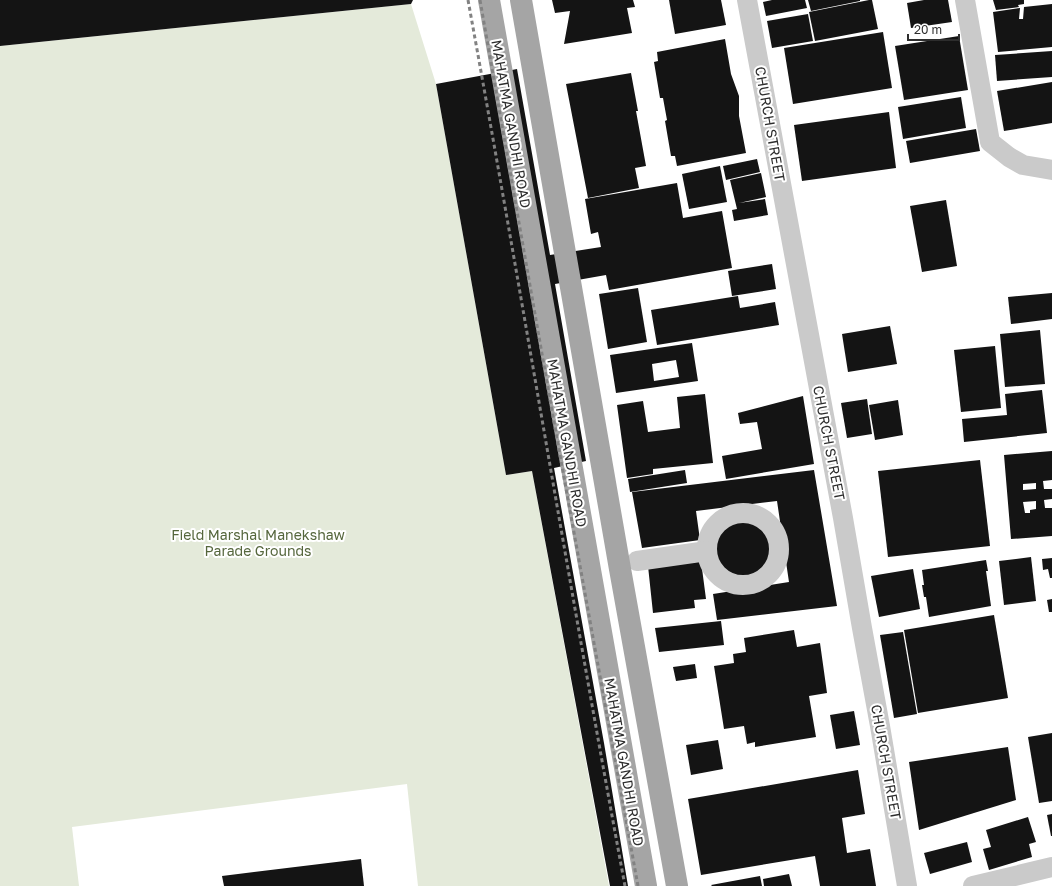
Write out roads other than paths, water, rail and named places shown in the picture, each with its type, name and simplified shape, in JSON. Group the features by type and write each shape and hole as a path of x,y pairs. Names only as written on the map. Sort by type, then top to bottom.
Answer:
{"main road":[{"name":"MAHATMA GANDHI ROAD","path":"489,0 646,886"},
{"path":"521,0 677,886"}],"street":[{"name":"CHURCH STREET","path":"747,0 847,540 907,886"},
{"path":"964,0 990,142 1022,166 1052,170"},
{"path":"637,560 708,551"},
{"path":"973,886 1052,867"}],"railway":[{"path":"468,0 625,886"},
{"path":"480,0 552,411 638,886"}],"park label":[{"name":"Field Marshal Manekshaw Parade Grounds","path":"258,544"}]}
